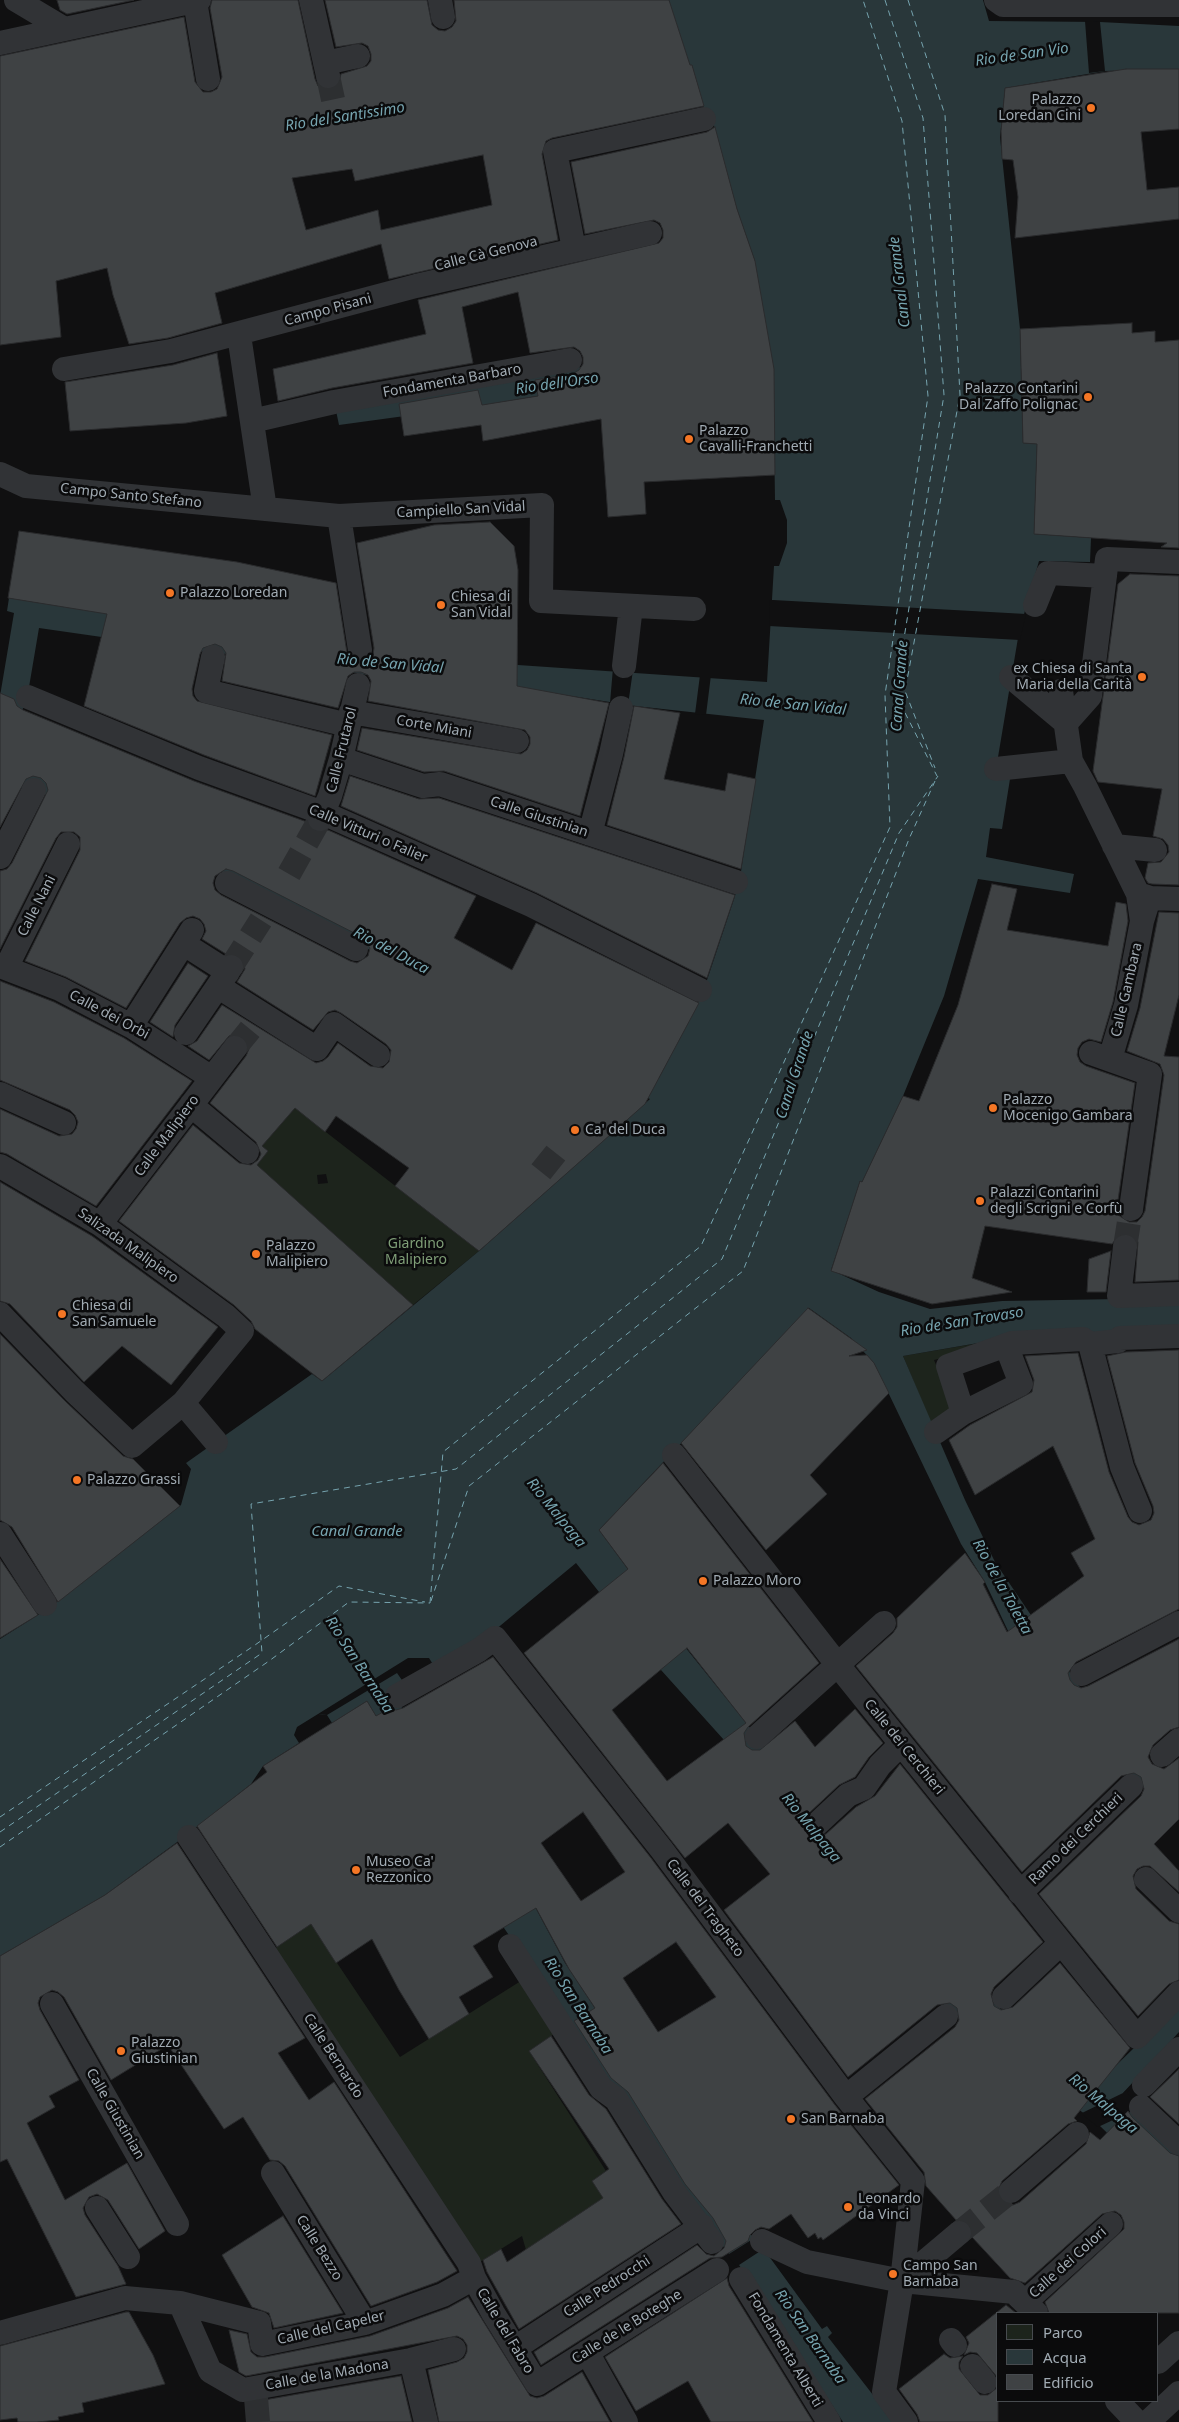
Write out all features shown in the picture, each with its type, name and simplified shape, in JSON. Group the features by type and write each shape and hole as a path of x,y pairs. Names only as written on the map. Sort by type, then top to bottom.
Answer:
{"street":[{"path":"16,0 63,28"},
{"path":"0,43 63,28 116,9 197,0 208,79"},
{"path":"311,0 326,69 358,56"},
{"path":"996,0 1003,5 1093,13 1179,5"},
{"path":"572,241 555,151 704,119"},
{"name":"Campo Pisani","path":"64,369 171,351 240,334 572,241 650,233"},
{"path":"240,334 265,509"},
{"name":"Fondamenta Barbaro","path":"252,421 334,402 570,360"},
{"name":"Campo Santo Stefano","path":"0,474 26,486 339,516"},
{"name":"Campiello San Vidal","path":"339,516 542,505 540,601 694,609"},
{"path":"339,516 360,650"},
{"path":"1066,723 1090,696 1107,559 1179,562"},
{"path":"1035,605 1048,573 1105,576"},
{"path":"624,666 631,606"},
{"name":"Corte Miani","path":"213,657 206,691 350,719 517,741"},
{"path":"1011,677 1066,723"},
{"name":"Calle Frutarol","path":"322,816 341,759 358,685"},
{"path":"996,769 1071,761 1061,691"},
{"name":"Calle Vitturi o Falier","path":"28,697 199,768 322,816 531,905 700,990"},
{"path":"590,834 621,708"},
{"name":"Calle Giustinian","path":"341,759 423,786 440,784 736,882"},
{"name":"Calle Gambara","path":"1071,761 1114,846 1144,896 1142,921 1126,1005 1100,1056 1150,1074 1130,1209"},
{"path":"0,857 34,790"},
{"name":"Calle Nani","path":"3,967 68,844"},
{"path":"1114,846 1155,850"},
{"path":"227,883 356,949"},
{"path":"1144,896 1179,899"},
{"path":"131,1026 190,941 226,976 260,1017 317,1049 334,1024 378,1055"},
{"name":"Calle dei Orbi","path":"3,967 66,981 131,1026 212,1078"},
{"path":"186,1033 226,976"},
{"name":"Calle Malipiero","path":"100,1224 235,1048"},
{"path":"0,1094 64,1123"},
{"path":"190,1105 247,1152"},
{"name":"Salizada Malipiero","path":"0,1166 100,1224 226,1316 242,1331 183,1403"},
{"path":"1126,1247 1119,1296 1179,1294"},
{"path":"2,1320 132,1446 183,1403 216,1442"},
{"path":"1090,1344 1118,1341 1120,1338 1179,1336"},
{"path":"963,1413 948,1366 1012,1342 1083,1339 1090,1344 1122,1467 1140,1511"},
{"path":"936,1432 963,1413 1021,1384 1006,1345"},
{"name":"Calle dei Cerchieri","path":"674,1455 837,1664 1137,2037 1179,1993"},
{"path":"0,1534 45,1604"},
{"path":"757,1736 884,1623"},
{"path":"1082,1674 1179,1623"},
{"name":"Calle del Tragheto","path":"397,1696 479,1650 495,1638 662,1850 846,2097 913,2181 902,2281"},
{"path":"817,1824 848,1795 863,1792 880,1765 901,1744"},
{"name":"Ramo dei Cerchieri","path":"1020,1893 1131,1786"},
{"name":"Calle Bernardo","path":"189,1837 469,2263 474,2278"},
{"path":"1146,1879 1179,1911"},
{"path":"1004,1997 1061,1943"},
{"name":"Calle Pedrocchi","path":"510,1946 601,2088 616,2099 672,2193 703,2233 667,2248 518,2346"},
{"name":"Calle Giustinian","path":"52,2004 177,2224"},
{"path":"846,2097 946,2016"},
{"path":"1179,2049 1143,2096 1179,2143"},
{"path":"1011,2191 1076,2134"},
{"name":"Calle Bezzo","path":"273,2173 365,2323"},
{"path":"97,2208 128,2257"},
{"name":"Calle dei Colori","path":"1025,2302 1111,2224"},
{"path":"906,2422 884,2392 902,2281 959,2233"},
{"path":"762,2241 807,2262 902,2281 1025,2302"},
{"name":"Calle de le Boteghe","path":"537,2384 717,2270"},
{"name":"Calle del Capeler","path":"180,2303 258,2323 262,2344 365,2323 443,2295 474,2278"},
{"name":"Calle del Fabro","path":"474,2278 518,2346 537,2384"},
{"name":"Fondamenta Alberti","path":"741,2278 829,2422"},
{"path":"0,2333 125,2298 180,2303"},
{"name":"Calle de la Madona","path":"180,2303 210,2371 251,2392 411,2360 454,2349"},
{"path":"1159,2361 1179,2343"},
{"path":"587,2352 626,2422"},
{"path":"411,2360 426,2422"},
{"path":"1148,2422 1179,2393"},
{"path":"1118,2402 1137,2422"}],"green space":[{"name":"Giardino Malipiero","path":"295,1108 479,1251 413,1305 257,1165 268,1151 262,1146","holes":["326,1174 328,1183 318,1184 317,1175"]},
{"path":"991,1341 990,1346 934,1360 953,1405 933,1428 903,1356"},
{"path":"311,1924 400,2057 524,1979 557,2032 529,2051 606,2171 592,2181 605,2201 588,2208 526,2250 522,2236 475,2265 271,1951"}],"water":[{"name":"Canal Grande","path":"669,0 983,0 989,21 1100,22 1179,26 1179,69 1105,71 1005,88 1000,137 1020,329 1023,443 1037,444 1034,534 1091,538 1090,562 1039,561 1019,632 996,769 1010,779 1002,829 990,828 986,857 1074,874 1070,893 978,879 944,996 903,1096 862,1182 860,1181 831,1270 879,1292 930,1309 1002,1301 1179,1298 1179,1333 1007,1338 903,1356 965,1500 995,1562 1079,1686 1179,1796 1158,1801 1087,1733 1018,1652 985,1582 961,1544 874,1363 851,1338 809,1308 599,1530 685,1647 755,1734 820,1829 910,1932 953,1971 1096,2085 1137,2045 1179,1997 1179,2032 1123,2093 1179,2148 1179,2203 1100,2126 919,1985 724,1740 661,1670 576,1563 489,1635 392,1690 430,1758 534,1905 565,1963 719,2196 771,2259 822,2329 827,2326 832,2333 828,2337 894,2422 843,2422 756,2287 717,2239 504,1928 367,1701 332,1723 327,1715 318,1714 297,1727 294,1735 299,1743 263,1766 251,1784 184,1837 105,1895 0,1956 0,1639 52,1606 181,1505 191,1469 186,1463 312,1374 322,1381 479,1251 650,1099 225,873 156,841 37,791 0,782 0,696 14,613 7,611 9,598 331,648 375,661 518,665 767,682 774,566 779,566 787,543 787,520 780,500 775,500 773,365 602,385 478,406 339,425 335,406 581,367 755,261 737,209 713,122 705,112 692,65 365,132 0,151 192,130","holes":["39,628 206,652 288,660 367,675 402,675 495,684 635,706 764,720 740,878 734,899 702,995 659,1078 12,761 24,703 28,693"]}],"pier":[{"path":"1085,21 1100,22 1105,71 1089,73"},
{"path":"770,600 1026,614 1020,640 769,626"},
{"path":"613,668 633,670 628,705 610,703"},
{"path":"700,675 711,675 706,715 695,714"},
{"path":"408,1658 429,1658 434,1666 404,1683 397,1673 327,1715 318,1714"},
{"path":"1138,2079 1127,2093 1141,2107 1098,2127 1083,2115 1082,2113 1123,2093"},
{"path":"756,2237 765,2248 739,2265 746,2275 744,2276 715,2240 717,2239 729,2254"}],"building":[{"path":"57,0 134,0 67,14 60,10"},
{"path":"212,0 298,0 315,79 318,86 331,89 338,86 341,74 367,66 371,61 371,54 368,46 362,43 336,47 325,0 427,0 432,25 438,30 445,31 452,27 456,21 454,0 669,0 704,106 552,138 546,141 542,154 558,240 389,279 381,244 215,293 222,323 168,338 129,344 113,295 107,268 56,281 61,337 0,345 0,56 184,17 195,82 203,92 211,92 217,89 222,77 210,8","holes":["483,155 492,205 381,230 378,210 306,230 292,178 352,169 355,181"]},
{"path":"1126,69 1179,69 1179,129 1141,132 1147,190 1179,187 1179,219 1015,238 1018,197 1013,160 1002,159 1001,131 1005,88"},
{"path":"715,127 737,209 755,261 774,369 775,475 644,482 646,514 608,517 601,419 483,441 481,425 404,436 399,404 478,390 482,405 538,396 535,380 572,374 579,370 583,364 583,357 580,351 574,347 530,353 518,292 462,307 473,363 332,388 278,401 273,369 426,334 418,300 659,243 663,238 663,230 660,223 654,220 585,234 571,162 707,132"},
{"path":"1132,323 1132,333 1155,331 1155,342 1179,340 1179,548 1161,547 1167,543 1034,534 1037,444 1023,443 1020,329"},
{"path":"217,353 227,416 186,423 70,431 65,382 173,365"},
{"path":"490,522 514,546 518,570 517,686 609,703 580,816 444,771 424,772 357,750 362,728 521,754 527,750 530,744 530,737 525,730 368,701 371,681 368,675 361,672 354,672 348,676 338,708 222,681 226,653 222,647 215,644 203,648 200,654 192,689 193,696 197,701 332,735 315,796 204,755 84,706 107,614 8,598 19,531 237,562 336,583 347,653 355,663 363,663 373,655 374,648 357,543 434,525"},
{"name":"ex Chiesa di Santa Maria della Carità","path":"1130,574 1179,576 1179,885 1152,884 1148,883 1145,878 1148,863 1161,862 1169,852 1168,845 1163,839 1153,836 1162,789 1098,782 1093,771 1118,584"},
{"path":"0,693 14,699 17,706 23,710 194,781 307,822 309,828 315,832 328,830 476,896 454,938 512,970 536,923 699,1003 645,1104 479,1251 395,1186 409,1168 336,1116 325,1132 295,1108 262,1146 268,1151 257,1165 413,1305 322,1381 255,1329 251,1321 234,1305 119,1221 193,1125 239,1163 251,1165 258,1160 261,1154 256,1142 210,1103 246,1056 249,1049 247,1042 237,1034 229,1036 209,1060 188,1046 197,1041 222,1005 316,1063 328,1057 338,1043 370,1066 383,1068 389,1062 391,1050 386,1044 335,1010 328,1012 313,1030 237,982 245,969 243,961 238,955 226,954 202,939 206,931 204,924 200,919 193,916 186,918 180,923 126,1008 66,977 25,961 80,850 80,837 74,832 61,832 56,838 0,949 0,871 7,869 12,863 48,790 46,783 41,778 33,776 26,779 0,827","holes":["226,869 362,937 370,948 368,956 357,963 350,961 221,895 215,890 213,883 215,876"]},
{"path":"634,706 680,713 664,779 725,791 728,773 756,779 741,869 607,825 624,757"},
{"path":"350,776 419,799 439,798 735,895 707,978 537,893 341,806"},
{"path":"992,884 1017,889 1007,930 1108,946 1116,902 1126,904 1128,921 1113,1002 1101,1042 1089,1039 1082,1042 1078,1048 1077,1055 1080,1062 1086,1066 1135,1083 1117,1207 1118,1215 1129,1222 1137,1222 1145,1211 1164,1075 1160,1064 1127,1051 1140,1008 1159,912 1179,913 1179,995 1164,1056 1179,1057 1179,1280 1135,1282 1138,1242 1134,1236 1127,1233 1119,1235 1112,1244 985,1226 972,1278 1012,1292 932,1304 831,1271 860,1181 862,1182 903,1096 919,1101 958,1005"},
{"path":"188,963 208,976 175,1025 173,1037 150,1022"},
{"path":"0,981 54,1002 124,1038 192,1081 96,1206 7,1154 0,1152 0,1109 59,1136 72,1134 78,1122 70,1110 0,1080"},
{"path":"0,1182 92,1236 218,1327 171,1385 122,1346 84,1382 10,1304 0,1301"},
{"path":"1111,1251 1106,1292 1087,1292 1089,1259"},
{"path":"808,1308 867,1350 849,1356 867,1355 874,1363 889,1393 810,1475 827,1494 766,1550 681,1443"},
{"name":"Palazzo Grassi","path":"0,1334 65,1401 123,1456 133,1459 180,1506 58,1602 12,1527 0,1520"},
{"path":"1179,1350 1179,1609 1076,1662 1068,1673 1074,1685 1081,1688 1088,1686 1179,1639 1179,1727 1170,1730 1153,1745 1148,1757 1152,1764 1164,1769 1179,1758 1179,1819 1154,1844 1179,1871 1179,1892 1150,1866 1143,1866 1137,1869 1133,1876 1136,1889 1169,1921 1179,1924 1179,1980 1169,1984 1138,2016 1039,1894 1141,1796 1144,1789 1141,1777 1134,1773 1121,1776 1022,1872 856,1666 893,1633 897,1627 897,1618 965,1553 985,1582 983,1584 1007,1632 1084,1576 1071,1553 1095,1539 1053,1446 975,1495 949,1440 970,1425 1032,1392 1034,1380 1025,1356 1078,1353 1109,1472 1128,1517 1132,1522 1139,1525 1151,1520 1154,1513 1153,1506 1135,1463 1107,1356 1126,1352"},
{"path":"663,1463 819,1663 748,1727 744,1733 746,1746 752,1750 760,1750 795,1721 815,1747 855,1709 883,1743 869,1757 855,1777 839,1785 808,1814 804,1820 807,1833 813,1837 826,1834 856,1807 875,1796 900,1764 1043,1942 994,1987 991,1994 994,2006 1001,2010 1013,2007 1060,1963 1130,2048 1074,2118 1077,2121 1068,2124 1002,2181 997,2193 1000,2200 1006,2204 1013,2205 1020,2202 1086,2144 1090,2132 1100,2140 1128,2111 1170,2153 1179,2156 1179,2313 1049,2312 1045,2302 1124,2229 1121,2215 1115,2211 1102,2214 1025,2283 1010,2278 972,2237 972,2230 969,2224 963,2220 956,2220 926,2186 924,2172 865,2099 955,2027 959,2020 957,2008 950,2003 937,2005 848,2077 724,1910 770,1874 728,1823 685,1858 524,1653 628,1569 599,1530","holes":["687,1648 746,1723 667,1781 612,1710"]},
{"path":"0,1559 38,1615 0,1638"},
{"path":"493,1657 651,1858 835,2105 899,2185 823,2240 821,2237 818,2239 815,2233 808,2238 791,2214 769,2229 761,2227 755,2230 750,2235 748,2241 722,2257 710,2258 541,2365 534,2352 697,2245 706,2254 714,2256 724,2248 726,2241 713,2218 685,2184 628,2092 611,2078 574,2021 595,2008 569,1969 536,1908 473,1946 493,1977 459,1997 469,2014 429,2039 399,1990 372,1939 336,1963 311,1924 277,1947 197,1826 267,1772 263,1766 367,1701 376,1716 390,1708 396,1710 403,1708","holes":["583,1812 625,1872 581,1901 541,1843","676,1942 716,1997 658,2032 623,1978"]},
{"path":"177,1843 305,2038 278,2053 309,2100 334,2082 457,2271 437,2282 371,2306 285,2166 279,2161 270,2160 243,2117 224,2129 168,2045 111,2080 64,1997 52,1990 40,1997 38,2003 40,2010 79,2080 49,2096 55,2107 27,2123 65,2200 127,2163 165,2231 139,2249 108,2200 97,2194 89,2197 83,2208 85,2215 118,2266 126,2284 76,2297 7,2159 0,2162 0,1956 105,1895"},
{"path":"551,2036 589,2095 606,2109 662,2199 681,2224 519,2329 487,2272 483,2260 501,2249 507,2262 603,2198 592,2181 609,2169 529,2051"},
{"path":"1179,2069 1179,2124 1150,2097"},
{"path":"283,2216 343,2313 274,2328 269,2313 252,2307 222,2255"},
{"path":"727,2278 729,2286 813,2422 711,2422 688,2381 636,2411 605,2357"},
{"path":"468,2297 530,2396 537,2398 544,2396 582,2372 610,2422 439,2422 428,2370 457,2362 464,2358 467,2352 467,2345 463,2339 457,2336 246,2376 239,2372 229,2330 247,2334 251,2352 257,2357 265,2357 370,2336 448,2308"},
{"path":"1006,2305 1015,2312 997,2312"},
{"path":"129,2312 153,2355 165,2384 82,2403 84,2412 58,2417 59,2420 18,2422 17,2418 0,2420 0,2346"},
{"path":"996,2313 996,2376 977,2353 970,2352 964,2355 969,2343 966,2337"},
{"path":"944,2354 950,2358 963,2356 959,2362 959,2369 980,2395 988,2395 996,2389 998,2422 920,2422 917,2414 899,2389"},
{"path":"401,2376 412,2422 251,2422 247,2403"}],"ferry route":[{"path":"430,1603 443,1452 701,1246 890,827 885,695 928,396 902,121 863,0"},
{"path":"885,0 923,118 944,395 895,693 937,776"},
{"path":"908,0 945,115 960,395 905,691 935,768"},
{"path":"0,1832 262,1653 251,1504 456,1469 722,1259 899,833 938,776"},
{"path":"431,1601 469,1486 743,1271 909,839 935,781"},
{"path":"0,1817 339,1586 425,1602"},
{"path":"0,1847 269,1661 349,1602 430,1603"}],"tunnel":[{"path":"328,76 334,104"},
{"path":"289,874 320,819"},
{"path":"231,967 261,920"},
{"path":"235,1048 258,1020"},
{"path":"539,1155 564,1175"},
{"path":"1125,1247 1131,1209"},
{"path":"959,2233 1011,2191"},
{"path":"256,2398 258,2422"}],"place":[{"name":"Palazzo Loredan Cini","path":"1091,108"},
{"name":"Palazzo Contarini Dal Zaffo Polignac","path":"1088,397"},
{"name":"Palazzo Cavalli-Franchetti","path":"689,439"},
{"name":"Palazzo Loredan","path":"170,593"},
{"name":"Chiesa di San Vidal","path":"441,605"},
{"name":"ex Chiesa di Santa Maria della Carità","path":"1142,677"},
{"name":"Palazzo Mocenigo Gambara","path":"993,1108"},
{"name":"Ca' del Duca","path":"575,1130"},
{"name":"Palazzi Contarini degli Scrigni e Corfù","path":"980,1201"},
{"name":"Palazzo Malipiero","path":"256,1254"},
{"name":"Chiesa di San Samuele","path":"62,1314"},
{"name":"Palazzo Grassi","path":"77,1480"},
{"name":"Palazzo Moro","path":"703,1581"},
{"name":"Museo Ca' Rezzonico","path":"356,1870"},
{"name":"Palazzo Giustinian","path":"121,2051"},
{"name":"San Barnaba","path":"791,2119"},
{"name":"Leonardo da Vinci","path":"848,2207"},
{"name":"Campo San Barnaba","path":"893,2274"}],"water label":[{"name":"Rio de San Vio","path":"1022,55"},
{"name":"Rio del Santissimo","path":"345,117"},
{"name":"Rio dell'Orso","path":"557,384"},
{"name":"Rio de San Vidal","path":"390,664"},
{"name":"Rio de San Vidal","path":"793,705"},
{"name":"Rio del Duca","path":"391,951"},
{"name":"Rio de San Trovaso","path":"962,1322"},
{"name":"Rio Malpaga","path":"556,1513"},
{"name":"Rio de la Toletta","path":"1002,1587"},
{"name":"Rio San Barnaba","path":"359,1665"},
{"name":"Rio Malpaga","path":"811,1828"},
{"name":"Rio San Barnaba","path":"578,2006"},
{"name":"Rio Malpaga","path":"1103,2104"},
{"name":"Rio San Barnaba","path":"810,2337"}]}
